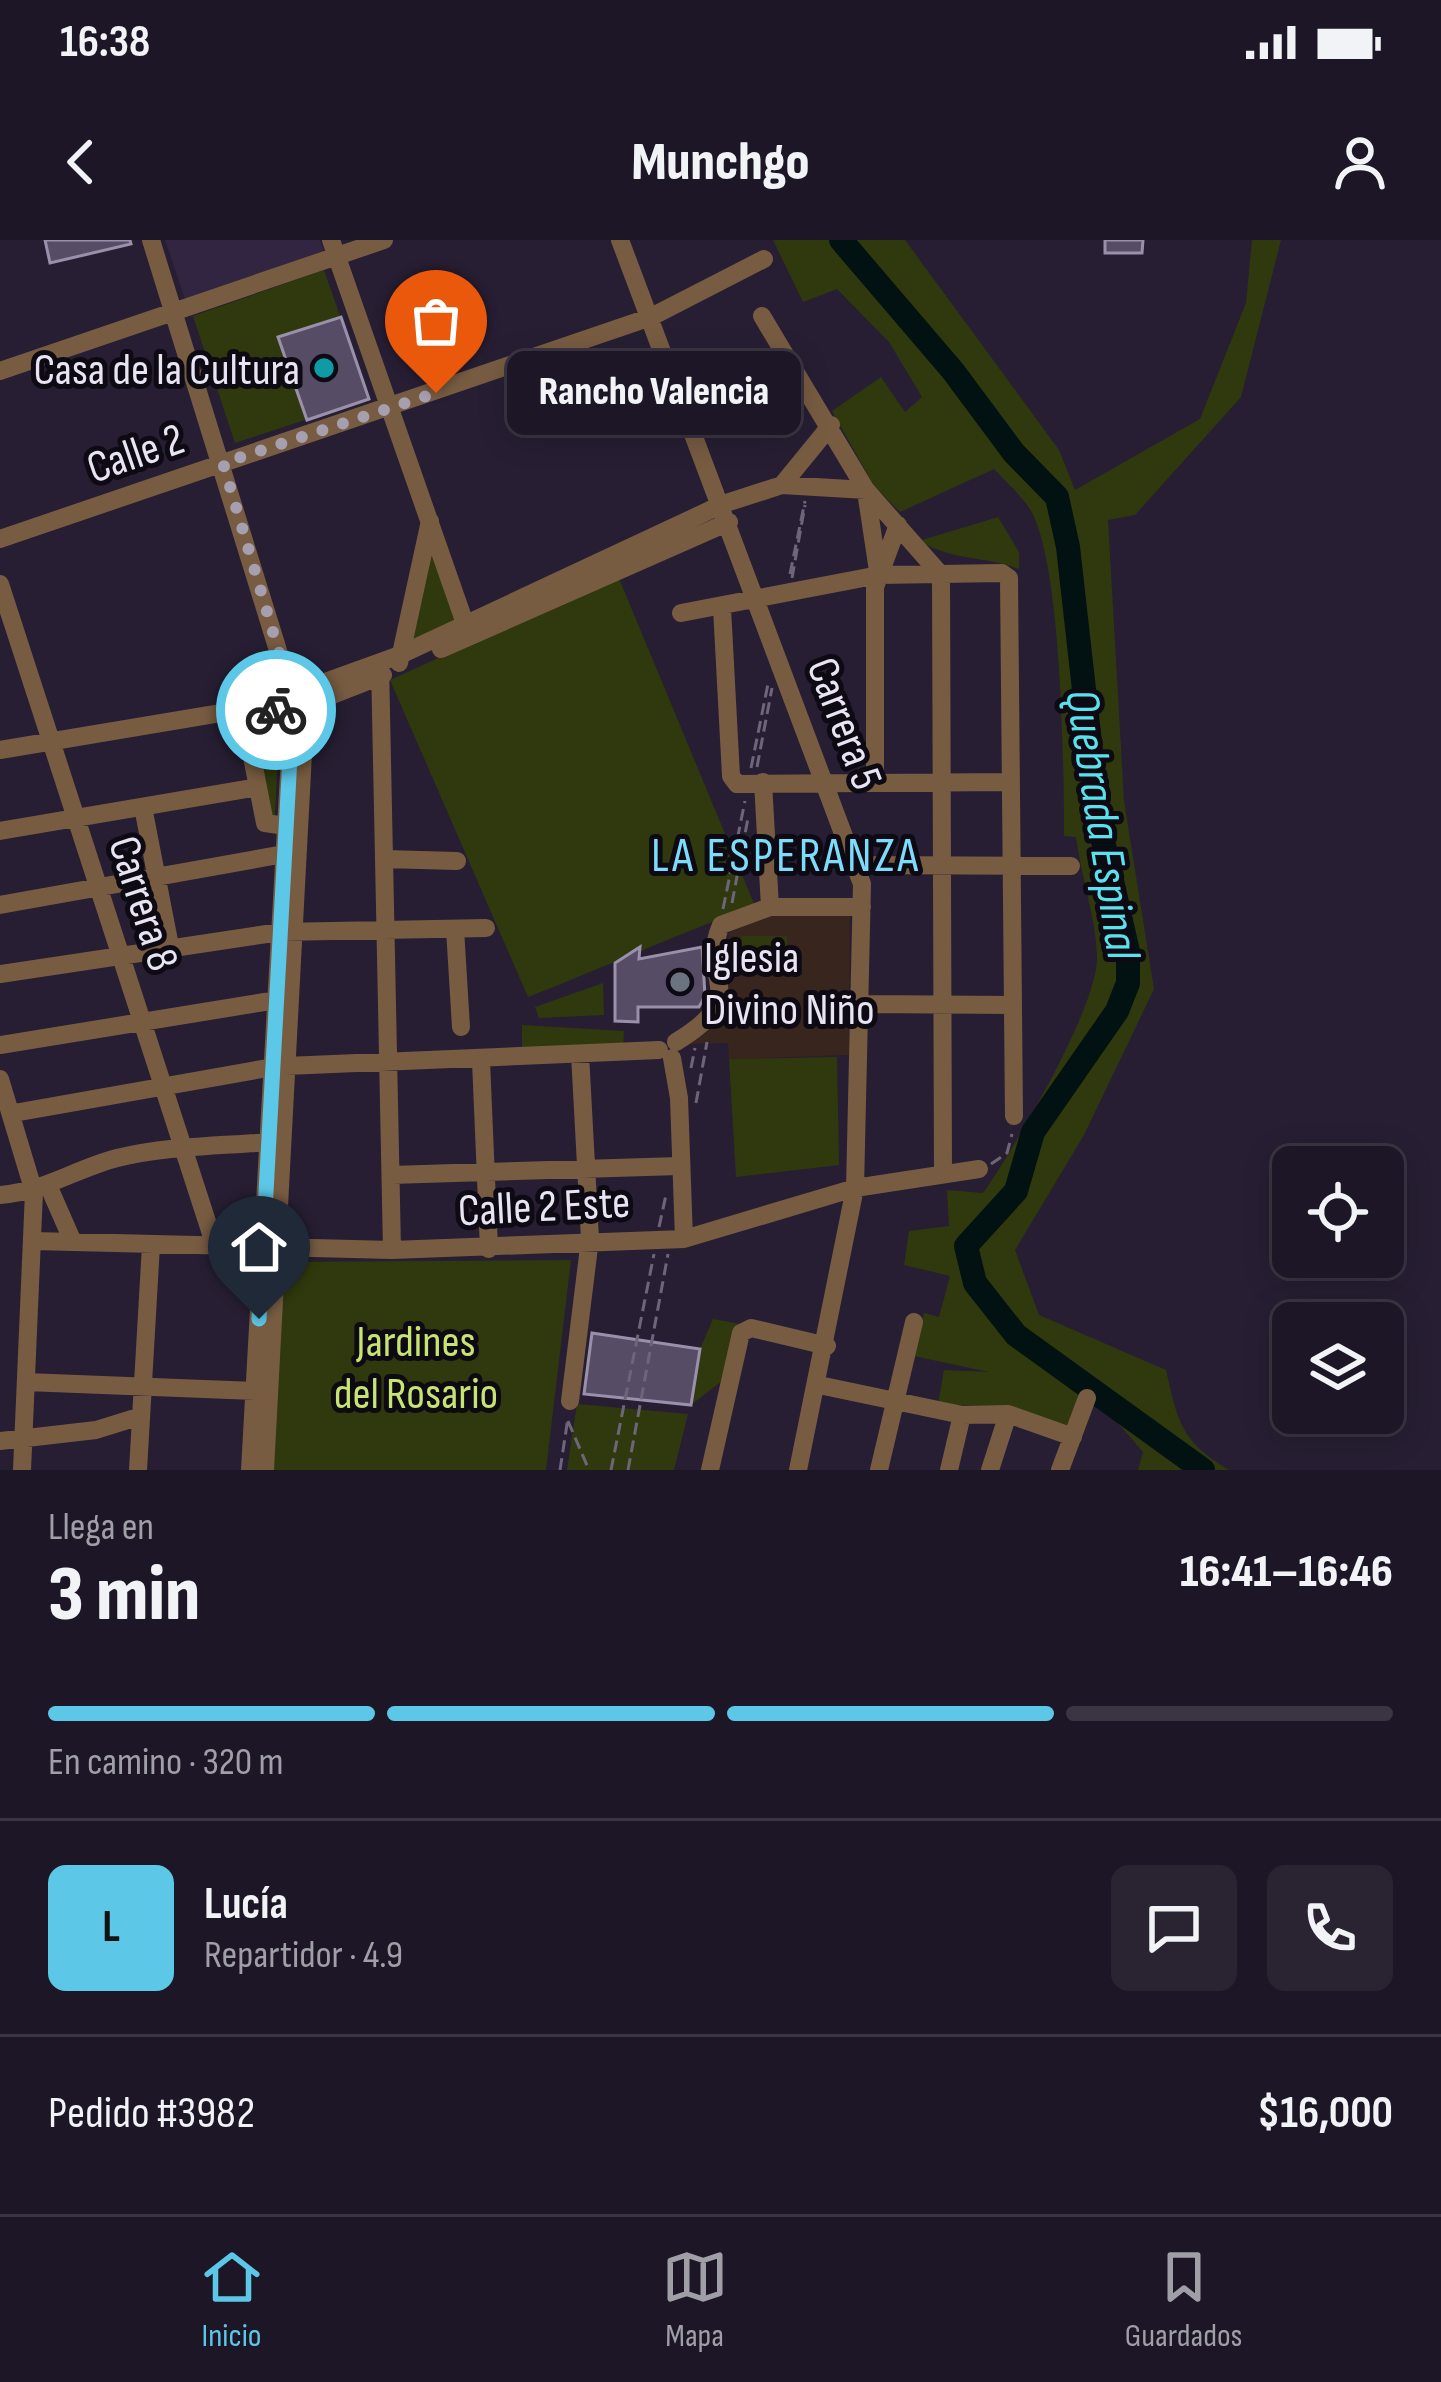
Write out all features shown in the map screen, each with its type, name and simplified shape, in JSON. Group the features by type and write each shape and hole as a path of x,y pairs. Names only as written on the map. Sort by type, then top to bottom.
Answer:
{"street":[{"path":"152,240 300,704 270,1247 250,1470"},
{"path":"0,371 176,314 333,248 384,240"},
{"name":"Carrera 5","path":"620,240 858,865 862,1004 855,1188 820,1385 799,1470"},
{"path":"333,248 468,630"},
{"name":"Calle 2","path":"0,539 393,408 650,316 764,259"},
{"path":"761,316 831,425 866,490 941,575 943,1174"},
{"path":"0,750 274,704 300,704 782,485 831,425"},
{"path":"782,485 866,490"},
{"path":"866,490 879,575"},
{"path":"392,1250 384,859 390,666 430,520"},
{"path":"875,781 874,587 898,525"},
{"path":"681,614 879,575 1002,573 1011,586 1014,1116"},
{"name":"Carrera 8","path":"0,584 187,1148 215,1246"},
{"path":"722,608 731,776 737,784 1012,782"},
{"path":"265,1470 269,1142 280,1067 277,1000 287,932 284,854 300,704"},
{"path":"244,711 266,825 286,826"},
{"path":"763,782 770,908"},
{"path":"0,831 258,787"},
{"path":"143,807 170,946"},
{"path":"0,905 284,854"},
{"path":"384,859 457,861"},
{"path":"858,865 1071,866"},
{"path":"14,1113 280,1067 669,1050 713,1017 720,1004 722,925 770,908 862,907"},
{"path":"0,974 287,932 486,928"},
{"path":"455,929 461,1027"},
{"path":"0,1045 142,1018 277,1000"},
{"path":"862,1004 1013,1006"},
{"path":"669,1050 679,1098 684,1239"},
{"path":"569,1410 590,1239 580,1054"},
{"path":"481,1061 489,1249"},
{"path":"0,1079 42,1189 73,1242"},
{"path":"0,1196 42,1189 116,1158 269,1142"},
{"path":"391,1175 680,1166"},
{"name":"Calle 2 Este","path":"33,1241 392,1250 684,1239 855,1188 979,1169"},
{"path":"22,1470 33,1241 42,1189"},
{"path":"138,1470 151,1245"},
{"path":"879,1470 914,1322"},
{"path":"710,1470 742,1333 752,1328 827,1346"},
{"path":"26,1382 255,1391"},
{"path":"820,1385 962,1415 1008,1414 1073,1437"},
{"path":"1060,1470 1087,1398"},
{"path":"989,1470 1008,1414"},
{"path":"950,1470 962,1415"},
{"path":"0,1442 24,1435 96,1430 141,1416"}],"path":[{"path":"979,1169 1006,1153 1014,1116"},
{"path":"560,1470 569,1410"},
{"path":"569,1410 589,1470"}],"shaded area":[{"path":"165,240 320,240 324,251 185,299"},
{"path":"850,907 849,1055 729,1059 728,1043 685,1044 724,1019 729,933 777,909"}],"green space":[{"path":"773,240 905,240 1059,450 1075,490 1200,419 1246,303 1252,240 1281,240 1241,397 1135,515 1108,520 1124,801 1154,989 1084,1135 1015,1250 1039,1315 1166,1370 1184,1429 1201,1450 1229,1470 1138,1470 1143,1452 1093,1394 1067,1428 1000,1406 938,1405 944,1370 989,1372 914,1356 924,1313 939,1317 950,1276 904,1265 909,1231 949,1226 947,1190 983,1193 997,1172 1070,1042 1094,980 1096,942 1076,837 1064,836 1055,620 1041,538 1031,511 994,469 900,512 874,486 832,411 881,377 905,412 922,397 889,342 837,289 803,302"},
{"path":"324,270 369,399 235,443 193,316"},
{"path":"998,517 1019,552 1019,569 919,541"},
{"path":"431,536 461,625 401,650"},
{"path":"618,576 755,906 528,997 390,680"},
{"path":"273,714 279,733 275,816 270,818 253,718"},
{"path":"741,936 787,936 787,966 742,966"},
{"path":"603,983 604,1015 539,1018 535,1007"},
{"path":"522,1025 624,1031 623,1049 522,1057"},
{"path":"837,1057 839,1165 736,1177 729,1059"},
{"name":"Jardines del Rosario","path":"571,1260 546,1470 271,1470 277,1262"},
{"path":"713,1319 741,1324 727,1377 691,1405 700,1349"},
{"path":"577,1404 688,1414 674,1470 567,1470"}],"building":[{"path":"45,240 130,240 131,244 50,263"},
{"path":"1105,240 1143,240 1142,253 1105,253"},
{"name":"Casa de la Cultura","path":"341,317 369,399 307,420 278,337"},
{"path":"640,947 639,959 702,947 705,996 699,1007 638,1007 638,1022 615,1021 615,963"},
{"path":"592,1333 700,1349 691,1405 584,1394"}],"waterway":[{"name":"Quebrada Espinal","path":"841,240 953,371 1014,453 1057,497 1068,547 1099,823 1128,952 1128,983 1117,1011 1033,1132 1016,1191 966,1246 975,1283 1016,1335 1203,1470"}],"way so far":[{"path":"276,710 276,697 289,686 223,463 436,393"}],"place":[{"name":"Casa de la Cultura","path":"324,368"},
{"name":"Rancho Valencia","path":"436,393"},
{"name":"Iglesia Divino Niño","path":"680,982"}],"district":[{"name":"LA ESPERANZA","path":"786,854"}],"route":[{"path":"259,1319 292,721 276,710"}]}
